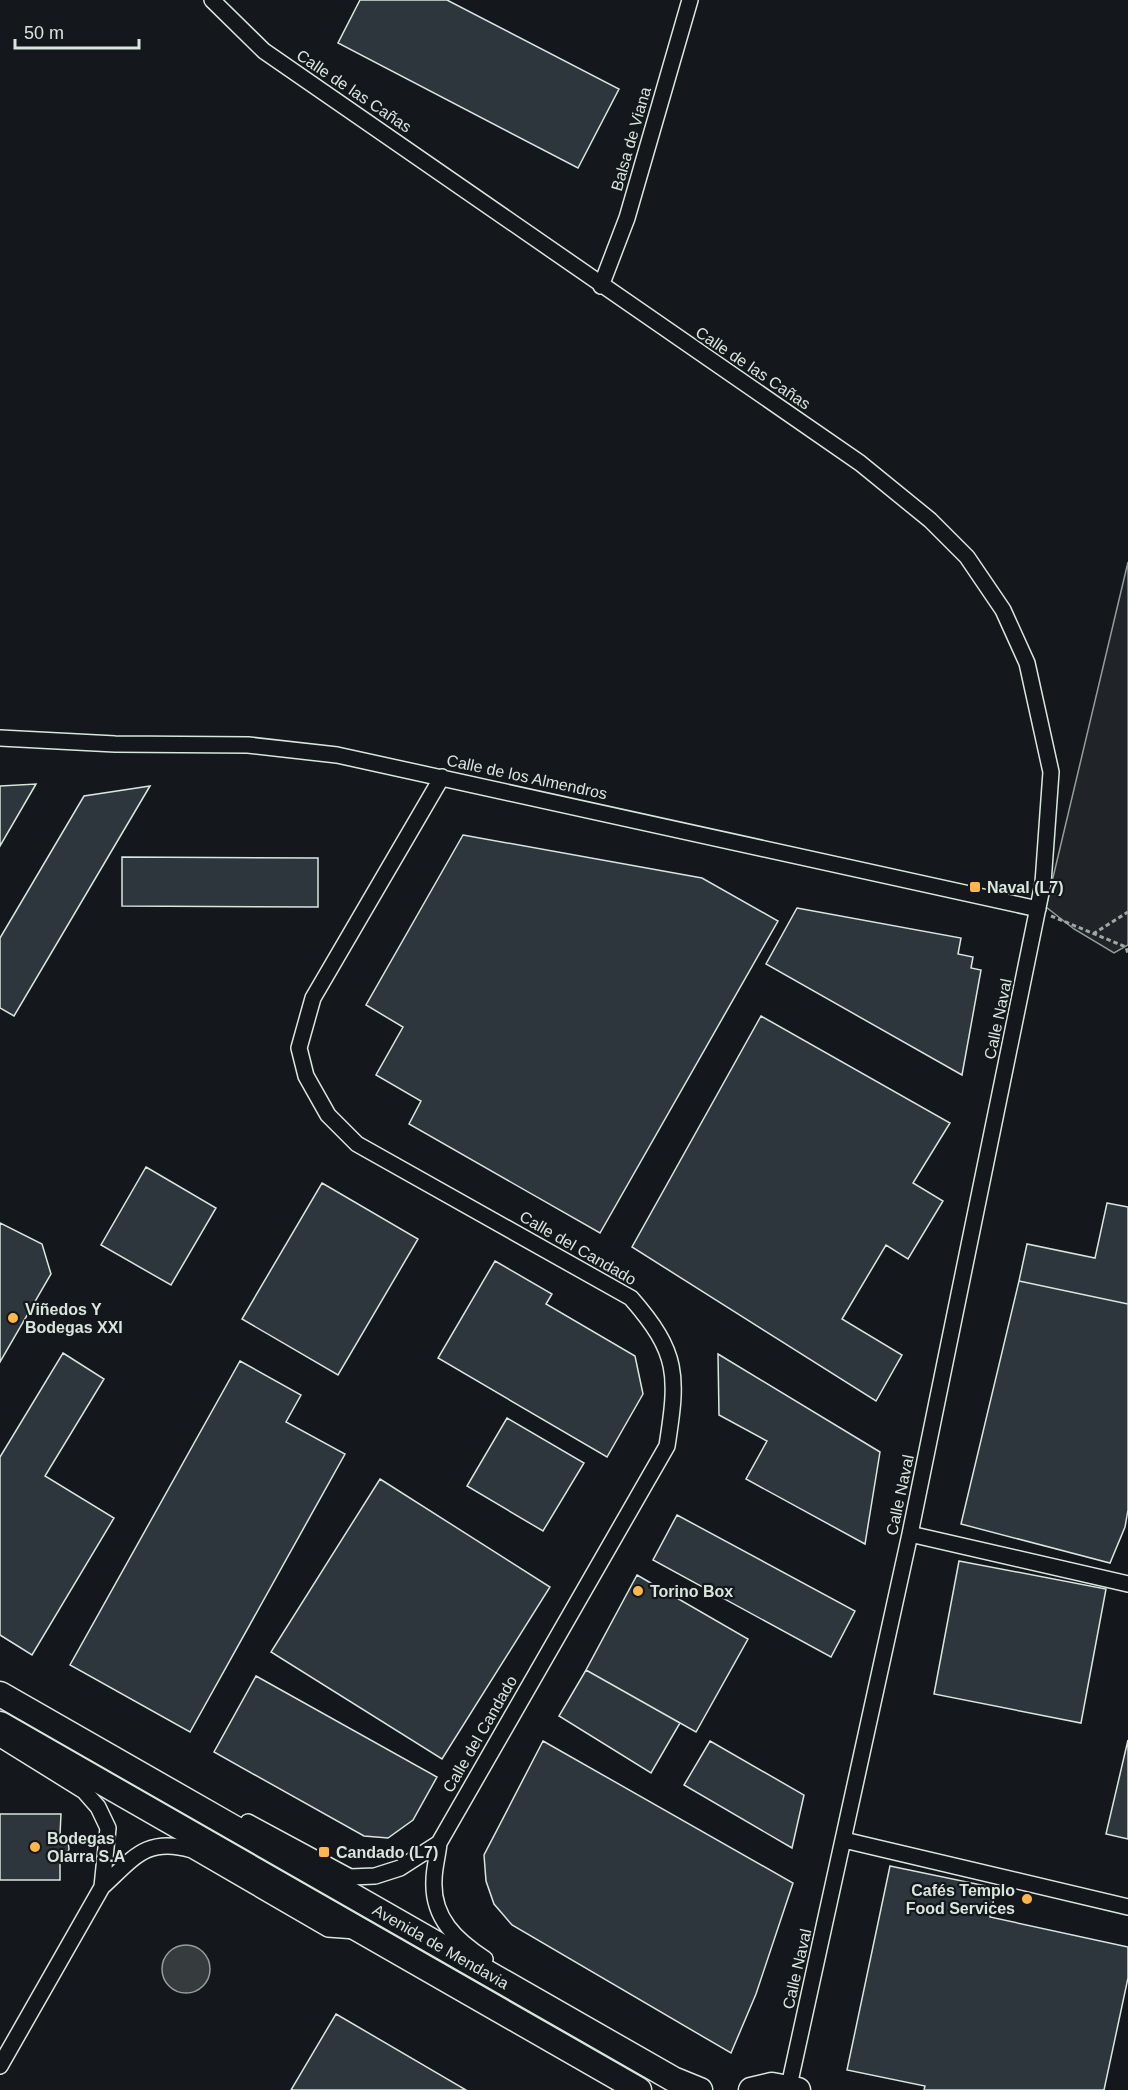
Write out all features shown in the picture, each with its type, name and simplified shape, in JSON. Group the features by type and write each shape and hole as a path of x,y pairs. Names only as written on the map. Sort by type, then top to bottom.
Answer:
{"main road":[{"name":"Avenida de Mendavia","path":"0,1694 674,2079 699,2090"},
{"name":"Avenida de Mendavia","path":"0,1724 639,2090"},
{"path":"752,2090 772,2085 794,2088"}],"street":[{"name":"Calle de las Cañas","path":"212,0 264,51 860,463 930,520 967,557 1003,610 1027,663 1040,714 1051,772 1043,883 1038,909"},
{"name":"Balsa de Viana","path":"601,286 627,218 690,0"},
{"name":"Calle de los Almendros","path":"0,738 115,744 248,745 337,755 1038,909"},
{"name":"Calle del Candado","path":"442,777 313,998 299,1048 306,1076 328,1115 357,1144 631,1298 653,1323 671,1357 674,1398 667,1446 439,1843 434,1879 435,1902 444,1924 460,1943 571,2008 587,2029"},
{"name":"Calle Naval","path":"794,2088 1038,909"},
{"path":"910,1534 1128,1584"},
{"path":"0,1739 76,1785 98,1807 108,1828 102,1887 0,2066"},
{"name":"Avenida de Mendavia","path":"186,1800 221,1807 350,1877 375,1876 400,1868 439,1843"},
{"path":"844,1839 1128,1907"},
{"name":"Avenida de Mendavia","path":"102,1887 133,1856 154,1846 173,1844 192,1850 328,1929 365,1931"}],"path":[{"path":"1038,909 1126,947 1128,954"},
{"path":"1093,934 1128,912"}],"shaded area":[{"path":"1128,562 1128,945 1114,953 1074,929 1046,907"},
{"path":"186,1945 203,1952 210,1969 203,1986 186,1993 169,1986 162,1969 169,1952"}],"building":[{"path":"360,0 447,0 619,89 578,168 338,43"},
{"path":"36,784 0,846 0,786"},
{"path":"150,786 14,1016 0,1008 0,938 84,796"},
{"path":"463,835 702,878 778,921 600,1233 409,1124 421,1101 376,1075 403,1027 366,1005"},
{"path":"122,857 318,858 318,907 122,906"},
{"path":"797,908 961,938 958,954 973,957 971,968 981,970 962,1075 766,964"},
{"path":"761,1016 950,1123 913,1183 943,1201 908,1259 886,1245 842,1319 902,1355 876,1401 632,1247"},
{"path":"146,1167 216,1208 171,1285 101,1245"},
{"path":"322,1183 418,1239 338,1375 242,1319"},
{"path":"1107,1203 1128,1207 1128,1304 1019,1281 1027,1244 1095,1258"},
{"name":"Viñedos Y Bodegas XXI","path":"0,1223 42,1244 51,1274 0,1362"},
{"path":"495,1261 552,1294 546,1304 635,1356 643,1394 607,1457 438,1358"},
{"path":"1019,1281 1128,1304 1128,1510 1125,1527 1110,1563 961,1524"},
{"path":"63,1353 104,1379 45,1476 114,1518 32,1655 0,1635 0,1457"},
{"path":"718,1354 880,1452 865,1544 746,1479 767,1441 719,1415"},
{"path":"240,1361 301,1395 286,1422 345,1454 190,1732 70,1665"},
{"path":"507,1418 584,1463 543,1531 467,1486"},
{"path":"380,1479 550,1587 442,1759 271,1652"},
{"path":"677,1515 855,1611 831,1657 653,1560"},
{"path":"959,1561 1106,1589 1081,1723 934,1694"},
{"path":"637,1575 748,1639 696,1732 586,1670"},
{"path":"586,1670 680,1723 651,1773 559,1716"},
{"path":"256,1676 437,1777 413,1820 388,1838 364,1836 214,1752"},
{"path":"1128,1740 1128,1839 1106,1834"},
{"path":"543,1741 793,1883 756,1994 731,2053 512,1925 494,1904 486,1881 484,1855"},
{"path":"710,1741 804,1795 792,1848 684,1785"},
{"name":"Bodegas Olarra S.A","path":"0,1814 61,1814 60,1835 68,1842 69,1849 67,1854 60,1859 60,1880 0,1880"},
{"path":"890,1866 996,1888 990,1917 1128,1947 1128,1978 1104,2090 924,2090 925,2086 847,2070"},
{"path":"336,2014 466,2090 291,2090"}],"place":[{"name":"Naval (L7)","path":"975,887"},
{"name":"Viñedos Y Bodegas XXI","path":"13,1318"},
{"name":"Torino Box","path":"638,1591"},
{"name":"Bodegas Olarra S.A","path":"35,1847"},
{"name":"Candado (L7)","path":"324,1852"},
{"name":"Cafés Templo Food Services","path":"1027,1899"}]}
